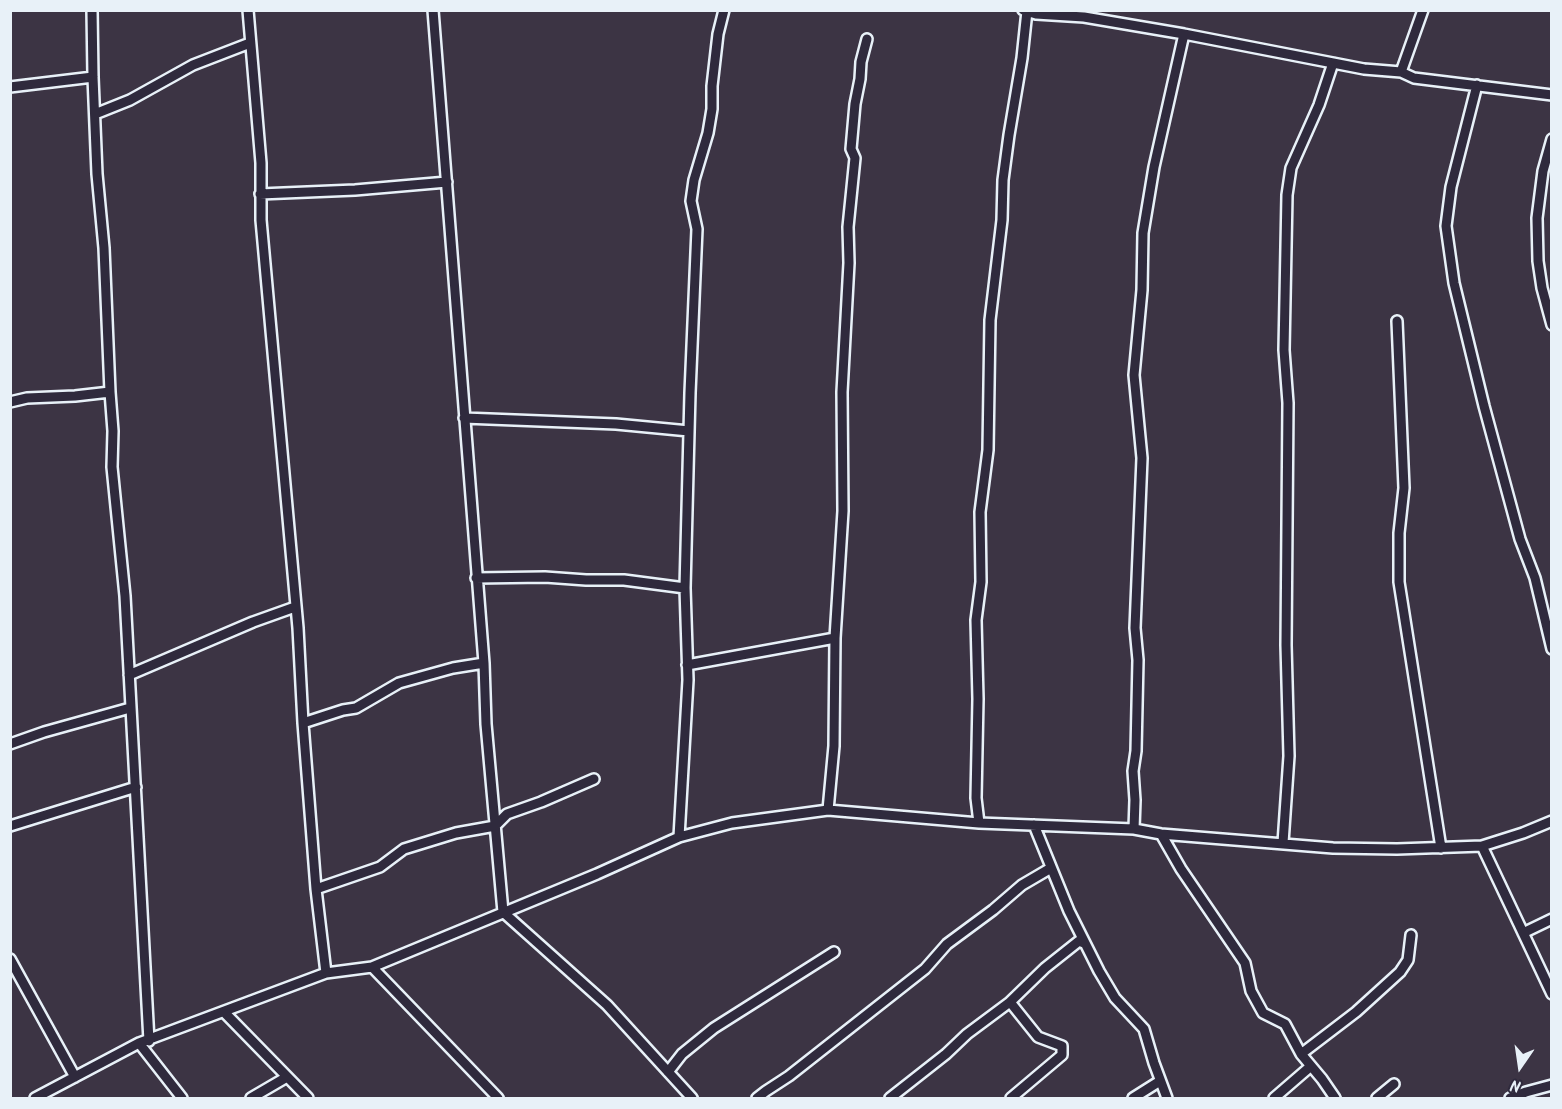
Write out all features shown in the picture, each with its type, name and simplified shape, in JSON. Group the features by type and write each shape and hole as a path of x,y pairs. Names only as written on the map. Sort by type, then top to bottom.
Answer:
{"street":[{"path":"92,10 97,174 104,249 113,431 112,467 125,596 136,787 144,1042 182,1098"},
{"path":"248,10 261,163 260,194 316,889 326,973"},
{"path":"433,10 503,912 607,1005 692,1098"},
{"path":"678,837 687,665 685,588 697,229 691,201 693,180 711,117 718,34 724,10"},
{"path":"1108,21 1109,10"},
{"path":"1401,72 1423,10"},
{"path":"979,823 976,798 978,699 976,620 981,582 980,512 988,450 990,320 1009,135 1022,58 1025,11 1108,21 1184,34 1364,69 1401,72 1414,78 1551,95"},
{"path":"1134,829 1133,771 1137,734 1138,660 1136,628 1142,458 1134,375 1142,290 1143,233 1154,167 1184,34"},
{"path":"828,810 834,746 835,638 843,511 843,338 849,263 848,227 855,158 851,149 861,62 867,39"},
{"path":"95,114 130,100 193,65 250,43"},
{"path":"1283,843 1289,756 1286,645 1288,402 1284,350 1287,195 1291,168 1319,105 1333,63"},
{"path":"10,87 93,77"},
{"path":"1477,85 1451,187 1446,226 1454,283 1484,406 1520,539 1535,578 1551,650"},
{"path":"1551,139 1537,218 1538,261 1547,289 1551,325"},
{"path":"260,194 355,190 447,182"},
{"path":"1397,321 1404,488 1399,533 1399,582 1441,848"},
{"path":"10,402 27,398 110,392"},
{"path":"464,418 616,424 689,431"},
{"path":"476,578 545,577 624,580 685,588"},
{"path":"129,675 253,622 295,608"},
{"path":"687,665 835,638"},
{"path":"303,723 356,708 399,683 453,668 484,663"},
{"path":"10,744 130,708"},
{"path":"316,889 380,867 404,849 456,833 495,826 507,814 594,779"},
{"path":"10,826 136,787"},
{"path":"35,1098 144,1042 326,973 372,967 597,874 678,837 732,823 828,810 979,823 1134,829 1161,834 1333,848 1397,849 1482,846 1523,833 1551,820"},
{"path":"1034,825 1084,943 1116,998 1144,1029 1167,1098"},
{"path":"1161,834 1181,869 1245,963 1251,991 1263,1013 1285,1024 1301,1054 1335,1098"},
{"path":"1482,846 1551,994"},
{"path":"758,1098 925,969 954,938 993,910 1022,885 1052,868"},
{"path":"1523,933 1551,919"},
{"path":"1301,1054 1356,1012 1400,972 1408,960 1411,935"},
{"path":"890,1098 946,1054 967,1034 1010,1002 1045,968 1079,942 1084,943"},
{"path":"668,1072 682,1054 714,1028 834,951"},
{"path":"10,959 75,1077"},
{"path":"372,967 498,1098"},
{"path":"1010,1002 1038,1037 1062,1046 1062,1055 1011,1098"},
{"path":"224,1012 308,1098"},
{"path":"1274,1098 1311,1066"},
{"path":"251,1098 287,1077"},
{"path":"1133,1098 1160,1081"},
{"path":"1377,1098 1394,1084"},
{"path":"1510,1098 1551,1085"}]}
